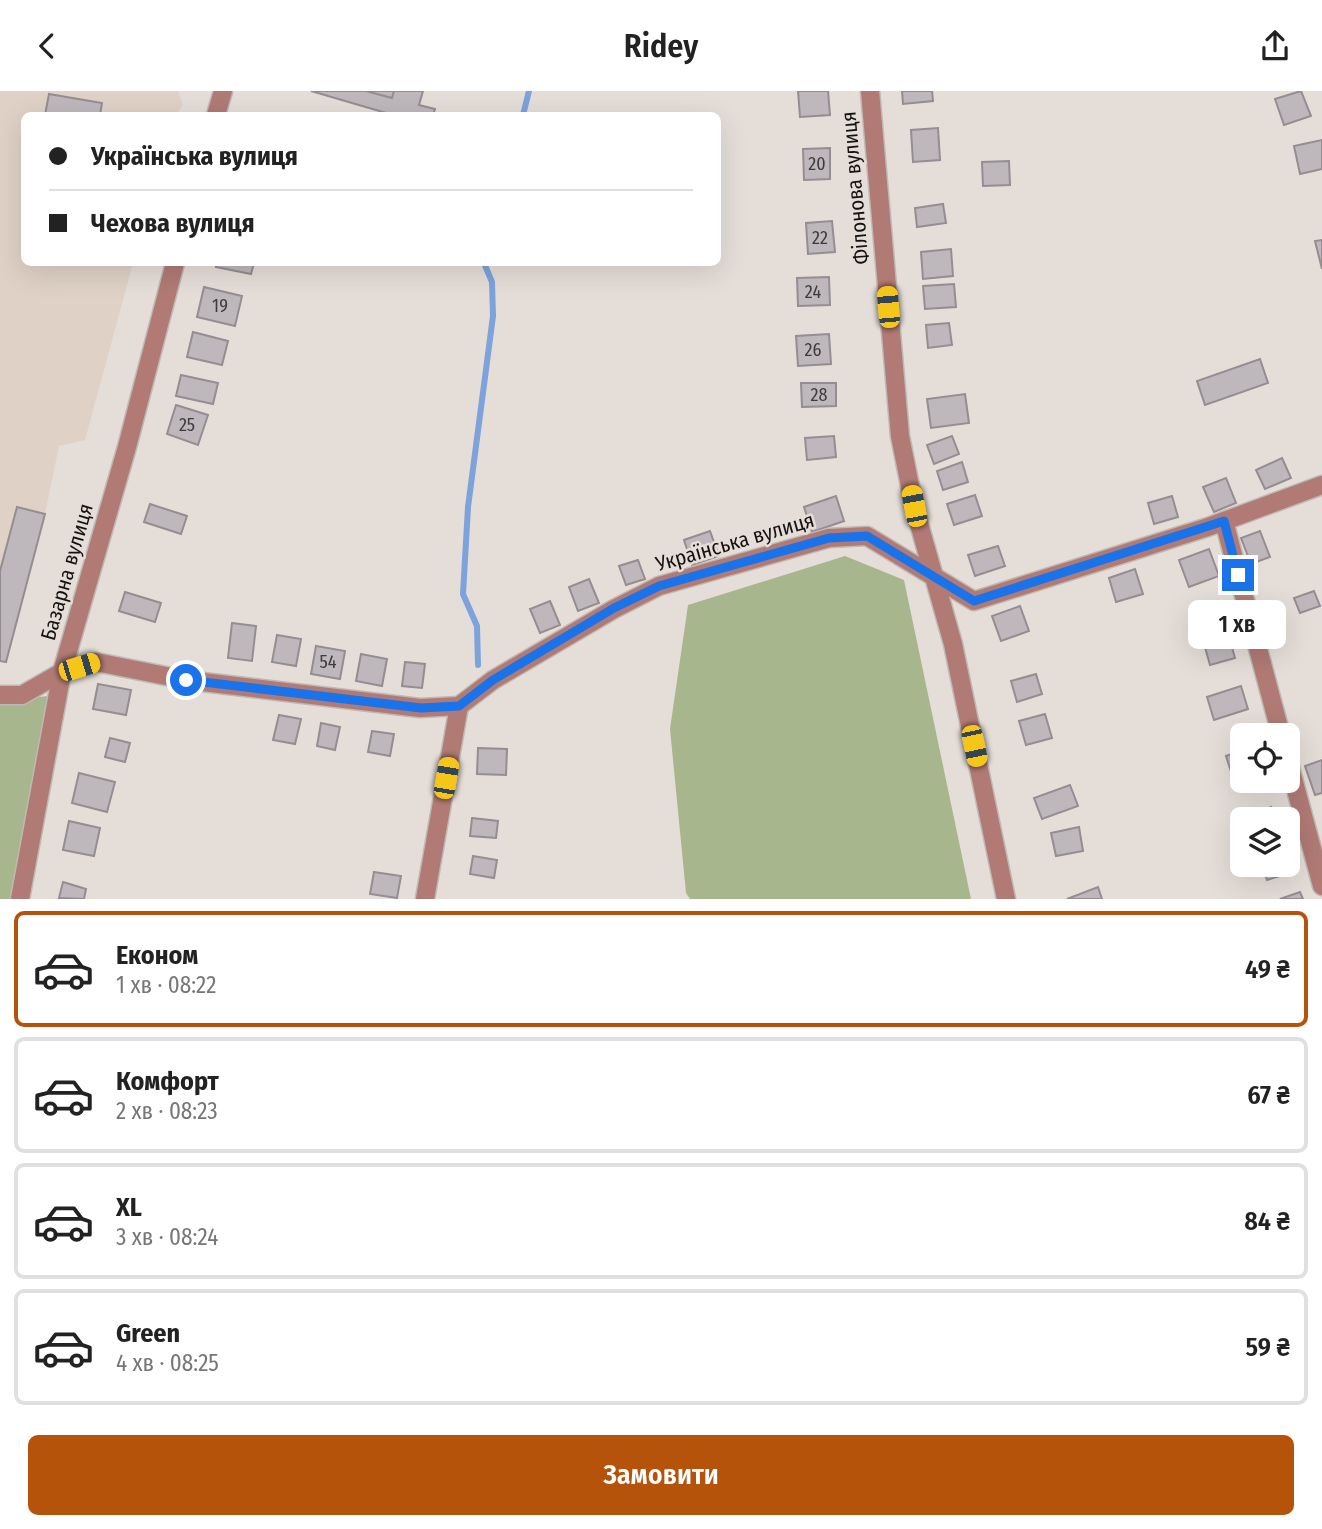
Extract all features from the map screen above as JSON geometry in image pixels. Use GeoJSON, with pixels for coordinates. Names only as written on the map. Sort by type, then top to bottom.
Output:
{"type":"FeatureCollection","features":[{"type":"Feature","properties":{"kind":"street"},"geometry":{"type":"LineString","coordinates":[[217,112],[223,91]]}},
{"type":"Feature","properties":{"kind":"street","name":"Філонова вулиця"},"geometry":{"type":"LineString","coordinates":[[870,91],[900,436],[914,506],[953,644],[1006,899]]}},
{"type":"Feature","properties":{"kind":"street","name":"Базарна вулиця"},"geometry":{"type":"LineString","coordinates":[[20,899],[62,672],[127,447],[173,266]]}},
{"type":"Feature","properties":{"kind":"street","name":"Українська вулиця"},"geometry":{"type":"LineString","coordinates":[[459,706],[493,680],[614,608],[659,586],[829,538],[867,536],[932,572],[974,601],[1224,521],[1322,485]]}},
{"type":"Feature","properties":{"kind":"street"},"geometry":{"type":"LineString","coordinates":[[1224,521],[1278,723]]}},
{"type":"Feature","properties":{"kind":"street"},"geometry":{"type":"LineString","coordinates":[[0,695],[22,695],[62,672],[96,662],[186,680],[421,708],[459,706],[425,899]]}},
{"type":"Feature","properties":{"kind":"street"},"geometry":{"type":"LineString","coordinates":[[1297,793],[1322,886]]}},
{"type":"Feature","properties":{"kind":"shaded area"},"geometry":{"type":"Polygon","coordinates":[[[0,91],[178,91],[183,105],[178,112],[21,112],[21,266],[132,266],[85,440],[59,446],[45,514],[6,662],[0,661],[0,91]]]}},
{"type":"Feature","properties":{"kind":"green space"},"geometry":{"type":"Polygon","coordinates":[[[845,556],[904,580],[971,899],[690,899],[686,893],[670,729],[688,605],[845,556]]]}},
{"type":"Feature","properties":{"kind":"green space"},"geometry":{"type":"Polygon","coordinates":[[[48,696],[13,899],[0,899],[0,701],[48,696]]]}},
{"type":"Feature","properties":{"kind":"building"},"geometry":{"type":"Polygon","coordinates":[[[311,91],[423,91],[419,105],[435,109],[434,112],[383,112],[311,91]]]}},
{"type":"Feature","properties":{"kind":"building"},"geometry":{"type":"Polygon","coordinates":[[[366,91],[394,91],[392,98],[366,91]]]}},
{"type":"Feature","properties":{"kind":"building"},"geometry":{"type":"Polygon","coordinates":[[[798,91],[828,91],[830,115],[800,117],[798,91]]]}},
{"type":"Feature","properties":{"kind":"building"},"geometry":{"type":"Polygon","coordinates":[[[902,91],[932,91],[933,101],[903,104],[902,91]]]}},
{"type":"Feature","properties":{"kind":"building"},"geometry":{"type":"Polygon","coordinates":[[[1301,91],[1311,116],[1284,125],[1275,99],[1301,91]]]}},
{"type":"Feature","properties":{"kind":"building"},"geometry":{"type":"Polygon","coordinates":[[[49,94],[102,103],[100,112],[46,112],[49,94]]]}},
{"type":"Feature","properties":{"kind":"building"},"geometry":{"type":"Polygon","coordinates":[[[938,128],[940,160],[913,162],[911,130],[938,128]]]}},
{"type":"Feature","properties":{"kind":"building"},"geometry":{"type":"Polygon","coordinates":[[[1322,140],[1322,169],[1300,174],[1294,146],[1322,140]]]}},
{"type":"Feature","properties":{"kind":"building"},"geometry":{"type":"Polygon","coordinates":[[[830,148],[830,179],[804,180],[803,149],[830,148]]]}},
{"type":"Feature","properties":{"kind":"building"},"geometry":{"type":"Polygon","coordinates":[[[1009,161],[1010,185],[983,186],[982,162],[1009,161]]]}},
{"type":"Feature","properties":{"kind":"building"},"geometry":{"type":"Polygon","coordinates":[[[943,204],[946,223],[917,227],[915,208],[943,204]]]}},
{"type":"Feature","properties":{"kind":"building"},"geometry":{"type":"Polygon","coordinates":[[[832,221],[835,252],[808,254],[806,223],[832,221]]]}},
{"type":"Feature","properties":{"kind":"building"},"geometry":{"type":"Polygon","coordinates":[[[1322,240],[1322,269],[1315,241],[1322,240]]]}},
{"type":"Feature","properties":{"kind":"building"},"geometry":{"type":"Polygon","coordinates":[[[951,249],[953,276],[923,279],[921,252],[951,249]]]}},
{"type":"Feature","properties":{"kind":"building"},"geometry":{"type":"Polygon","coordinates":[[[216,266],[253,266],[251,274],[216,266]]]}},
{"type":"Feature","properties":{"kind":"building"},"geometry":{"type":"Polygon","coordinates":[[[829,277],[830,305],[798,306],[797,278],[829,277]]]}},
{"type":"Feature","properties":{"kind":"building"},"geometry":{"type":"Polygon","coordinates":[[[954,284],[956,307],[925,309],[923,286],[954,284]]]}},
{"type":"Feature","properties":{"kind":"building"},"geometry":{"type":"Polygon","coordinates":[[[204,287],[242,296],[235,326],[197,317],[204,287]]]}},
{"type":"Feature","properties":{"kind":"building"},"geometry":{"type":"Polygon","coordinates":[[[949,323],[952,345],[928,348],[926,325],[949,323]]]}},
{"type":"Feature","properties":{"kind":"building"},"geometry":{"type":"Polygon","coordinates":[[[193,332],[228,341],[222,365],[187,357],[193,332]]]}},
{"type":"Feature","properties":{"kind":"building"},"geometry":{"type":"Polygon","coordinates":[[[829,334],[831,364],[798,366],[796,336],[829,334]]]}},
{"type":"Feature","properties":{"kind":"building"},"geometry":{"type":"Polygon","coordinates":[[[1260,359],[1268,383],[1205,405],[1197,381],[1260,359]]]}},
{"type":"Feature","properties":{"kind":"building"},"geometry":{"type":"Polygon","coordinates":[[[181,375],[218,383],[213,404],[176,396],[181,375]]]}},
{"type":"Feature","properties":{"kind":"building"},"geometry":{"type":"Polygon","coordinates":[[[801,383],[836,383],[836,406],[802,407],[801,383]]]}},
{"type":"Feature","properties":{"kind":"building"},"geometry":{"type":"Polygon","coordinates":[[[965,394],[969,423],[931,428],[927,399],[965,394]]]}},
{"type":"Feature","properties":{"kind":"building"},"geometry":{"type":"Polygon","coordinates":[[[176,405],[208,415],[198,445],[167,434],[176,405]]]}},
{"type":"Feature","properties":{"kind":"building"},"geometry":{"type":"Polygon","coordinates":[[[834,436],[836,457],[807,460],[805,438],[834,436]]]}},
{"type":"Feature","properties":{"kind":"building"},"geometry":{"type":"Polygon","coordinates":[[[952,436],[959,454],[934,464],[927,445],[952,436]]]}},
{"type":"Feature","properties":{"kind":"building"},"geometry":{"type":"Polygon","coordinates":[[[1282,458],[1291,478],[1265,489],[1256,470],[1282,458]]]}},
{"type":"Feature","properties":{"kind":"building"},"geometry":{"type":"Polygon","coordinates":[[[962,462],[968,482],[943,490],[937,471],[962,462]]]}},
{"type":"Feature","properties":{"kind":"building"},"geometry":{"type":"Polygon","coordinates":[[[1226,478],[1236,503],[1214,512],[1203,487],[1226,478]]]}},
{"type":"Feature","properties":{"kind":"building"},"geometry":{"type":"Polygon","coordinates":[[[975,495],[982,516],[954,525],[947,504],[975,495]]]}},
{"type":"Feature","properties":{"kind":"building"},"geometry":{"type":"Polygon","coordinates":[[[836,496],[844,521],[812,532],[804,507],[836,496]]]}},
{"type":"Feature","properties":{"kind":"building"},"geometry":{"type":"Polygon","coordinates":[[[1172,496],[1178,517],[1154,524],[1148,503],[1172,496]]]}},
{"type":"Feature","properties":{"kind":"building"},"geometry":{"type":"Polygon","coordinates":[[[150,504],[187,516],[181,534],[144,522],[150,504]]]}},
{"type":"Feature","properties":{"kind":"building"},"geometry":{"type":"Polygon","coordinates":[[[17,507],[45,514],[6,662],[0,661],[0,571],[17,507]]]}},
{"type":"Feature","properties":{"kind":"building"},"geometry":{"type":"Polygon","coordinates":[[[710,531],[719,556],[692,565],[684,540],[710,531]]]}},
{"type":"Feature","properties":{"kind":"building"},"geometry":{"type":"Polygon","coordinates":[[[1260,531],[1270,557],[1251,564],[1241,538],[1260,531]]]}},
{"type":"Feature","properties":{"kind":"building"},"geometry":{"type":"Polygon","coordinates":[[[998,546],[1005,566],[975,576],[968,555],[998,546]]]}},
{"type":"Feature","properties":{"kind":"building"},"geometry":{"type":"Polygon","coordinates":[[[1209,549],[1219,576],[1189,587],[1179,560],[1209,549]]]}},
{"type":"Feature","properties":{"kind":"building"},"geometry":{"type":"Polygon","coordinates":[[[638,560],[645,579],[626,585],[619,566],[638,560]]]}},
{"type":"Feature","properties":{"kind":"building"},"geometry":{"type":"Polygon","coordinates":[[[1135,569],[1143,594],[1116,602],[1109,578],[1135,569]]]}},
{"type":"Feature","properties":{"kind":"building"},"geometry":{"type":"Polygon","coordinates":[[[589,579],[599,603],[578,611],[569,587],[589,579]]]}},
{"type":"Feature","properties":{"kind":"building"},"geometry":{"type":"Polygon","coordinates":[[[1314,591],[1320,606],[1300,613],[1294,598],[1314,591]]]}},
{"type":"Feature","properties":{"kind":"building"},"geometry":{"type":"Polygon","coordinates":[[[125,592],[161,603],[155,622],[119,611],[125,592]]]}},
{"type":"Feature","properties":{"kind":"building"},"geometry":{"type":"Polygon","coordinates":[[[550,601],[560,625],[540,633],[530,609],[550,601]]]}},
{"type":"Feature","properties":{"kind":"building"},"geometry":{"type":"Polygon","coordinates":[[[1020,606],[1029,631],[1001,641],[992,616],[1020,606]]]}},
{"type":"Feature","properties":{"kind":"building"},"geometry":{"type":"Polygon","coordinates":[[[232,623],[256,626],[252,661],[228,658],[232,623]]]}},
{"type":"Feature","properties":{"kind":"building"},"geometry":{"type":"Polygon","coordinates":[[[277,635],[301,639],[296,666],[272,662],[277,635]]]}},
{"type":"Feature","properties":{"kind":"building"},"geometry":{"type":"Polygon","coordinates":[[[1229,637],[1235,658],[1210,665],[1204,644],[1229,637]]]}},
{"type":"Feature","properties":{"kind":"building"},"geometry":{"type":"Polygon","coordinates":[[[316,646],[345,651],[340,679],[311,674],[316,646]]]}},
{"type":"Feature","properties":{"kind":"building"},"geometry":{"type":"Polygon","coordinates":[[[361,654],[387,659],[382,686],[356,681],[361,654]]]}},
{"type":"Feature","properties":{"kind":"building"},"geometry":{"type":"Polygon","coordinates":[[[405,662],[425,664],[422,688],[402,686],[405,662]]]}},
{"type":"Feature","properties":{"kind":"building"},"geometry":{"type":"Polygon","coordinates":[[[1036,674],[1042,694],[1017,702],[1011,681],[1036,674]]]}},
{"type":"Feature","properties":{"kind":"building"},"geometry":{"type":"Polygon","coordinates":[[[98,684],[131,690],[126,715],[93,709],[98,684]]]}},
{"type":"Feature","properties":{"kind":"building"},"geometry":{"type":"Polygon","coordinates":[[[1241,686],[1248,709],[1214,720],[1207,697],[1241,686]]]}},
{"type":"Feature","properties":{"kind":"building"},"geometry":{"type":"Polygon","coordinates":[[[1045,714],[1052,738],[1026,745],[1019,721],[1045,714]]]}},
{"type":"Feature","properties":{"kind":"building"},"geometry":{"type":"Polygon","coordinates":[[[279,715],[301,719],[295,744],[273,740],[279,715]]]}},
{"type":"Feature","properties":{"kind":"building"},"geometry":{"type":"Polygon","coordinates":[[[321,723],[340,727],[335,750],[317,746],[321,723]]]}},
{"type":"Feature","properties":{"kind":"building"},"geometry":{"type":"Polygon","coordinates":[[[372,731],[394,734],[390,756],[368,752],[372,731]]]}},
{"type":"Feature","properties":{"kind":"building"},"geometry":{"type":"Polygon","coordinates":[[[110,738],[130,743],[125,762],[105,757],[110,738]]]}},
{"type":"Feature","properties":{"kind":"building"},"geometry":{"type":"Polygon","coordinates":[[[478,748],[507,749],[506,775],[477,774],[478,748]]]}},
{"type":"Feature","properties":{"kind":"building"},"geometry":{"type":"Polygon","coordinates":[[[1322,760],[1322,793],[1315,795],[1305,766],[1322,760]]]}},
{"type":"Feature","properties":{"kind":"building"},"geometry":{"type":"Polygon","coordinates":[[[79,773],[115,782],[107,812],[72,803],[79,773]]]}},
{"type":"Feature","properties":{"kind":"building"},"geometry":{"type":"Polygon","coordinates":[[[1070,785],[1078,806],[1042,819],[1034,798],[1070,785]]]}},
{"type":"Feature","properties":{"kind":"building"},"geometry":{"type":"Polygon","coordinates":[[[472,818],[498,821],[496,838],[470,836],[472,818]]]}},
{"type":"Feature","properties":{"kind":"building"},"geometry":{"type":"Polygon","coordinates":[[[69,821],[100,828],[94,856],[63,850],[69,821]]]}},
{"type":"Feature","properties":{"kind":"building"},"geometry":{"type":"Polygon","coordinates":[[[1079,827],[1083,851],[1056,856],[1051,833],[1079,827]]]}},
{"type":"Feature","properties":{"kind":"building"},"geometry":{"type":"Polygon","coordinates":[[[473,856],[497,860],[494,878],[470,874],[473,856]]]}},
{"type":"Feature","properties":{"kind":"building"},"geometry":{"type":"Polygon","coordinates":[[[374,872],[401,876],[397,898],[370,894],[374,872]]]}},
{"type":"Feature","properties":{"kind":"building"},"geometry":{"type":"Polygon","coordinates":[[[63,882],[86,889],[84,899],[59,898],[63,882]]]}},
{"type":"Feature","properties":{"kind":"building"},"geometry":{"type":"Polygon","coordinates":[[[1098,887],[1102,899],[1067,899],[1098,887]]]}},
{"type":"Feature","properties":{"kind":"building"},"geometry":{"type":"Polygon","coordinates":[[[1300,892],[1303,899],[1280,899],[1300,892]]]}},
{"type":"Feature","properties":{"kind":"waterway"},"geometry":{"type":"LineString","coordinates":[[524,112],[529,91]]}},
{"type":"Feature","properties":{"kind":"waterway"},"geometry":{"type":"LineString","coordinates":[[478,665],[477,626],[463,594],[468,507],[493,316],[492,282],[485,266]]}},
{"type":"Feature","properties":{"kind":"route"},"geometry":{"type":"LineString","coordinates":[[186,680],[421,708],[459,706],[493,680],[614,608],[659,586],[829,538],[867,536],[932,572],[974,601],[1224,521],[1238,575]]}}]}
